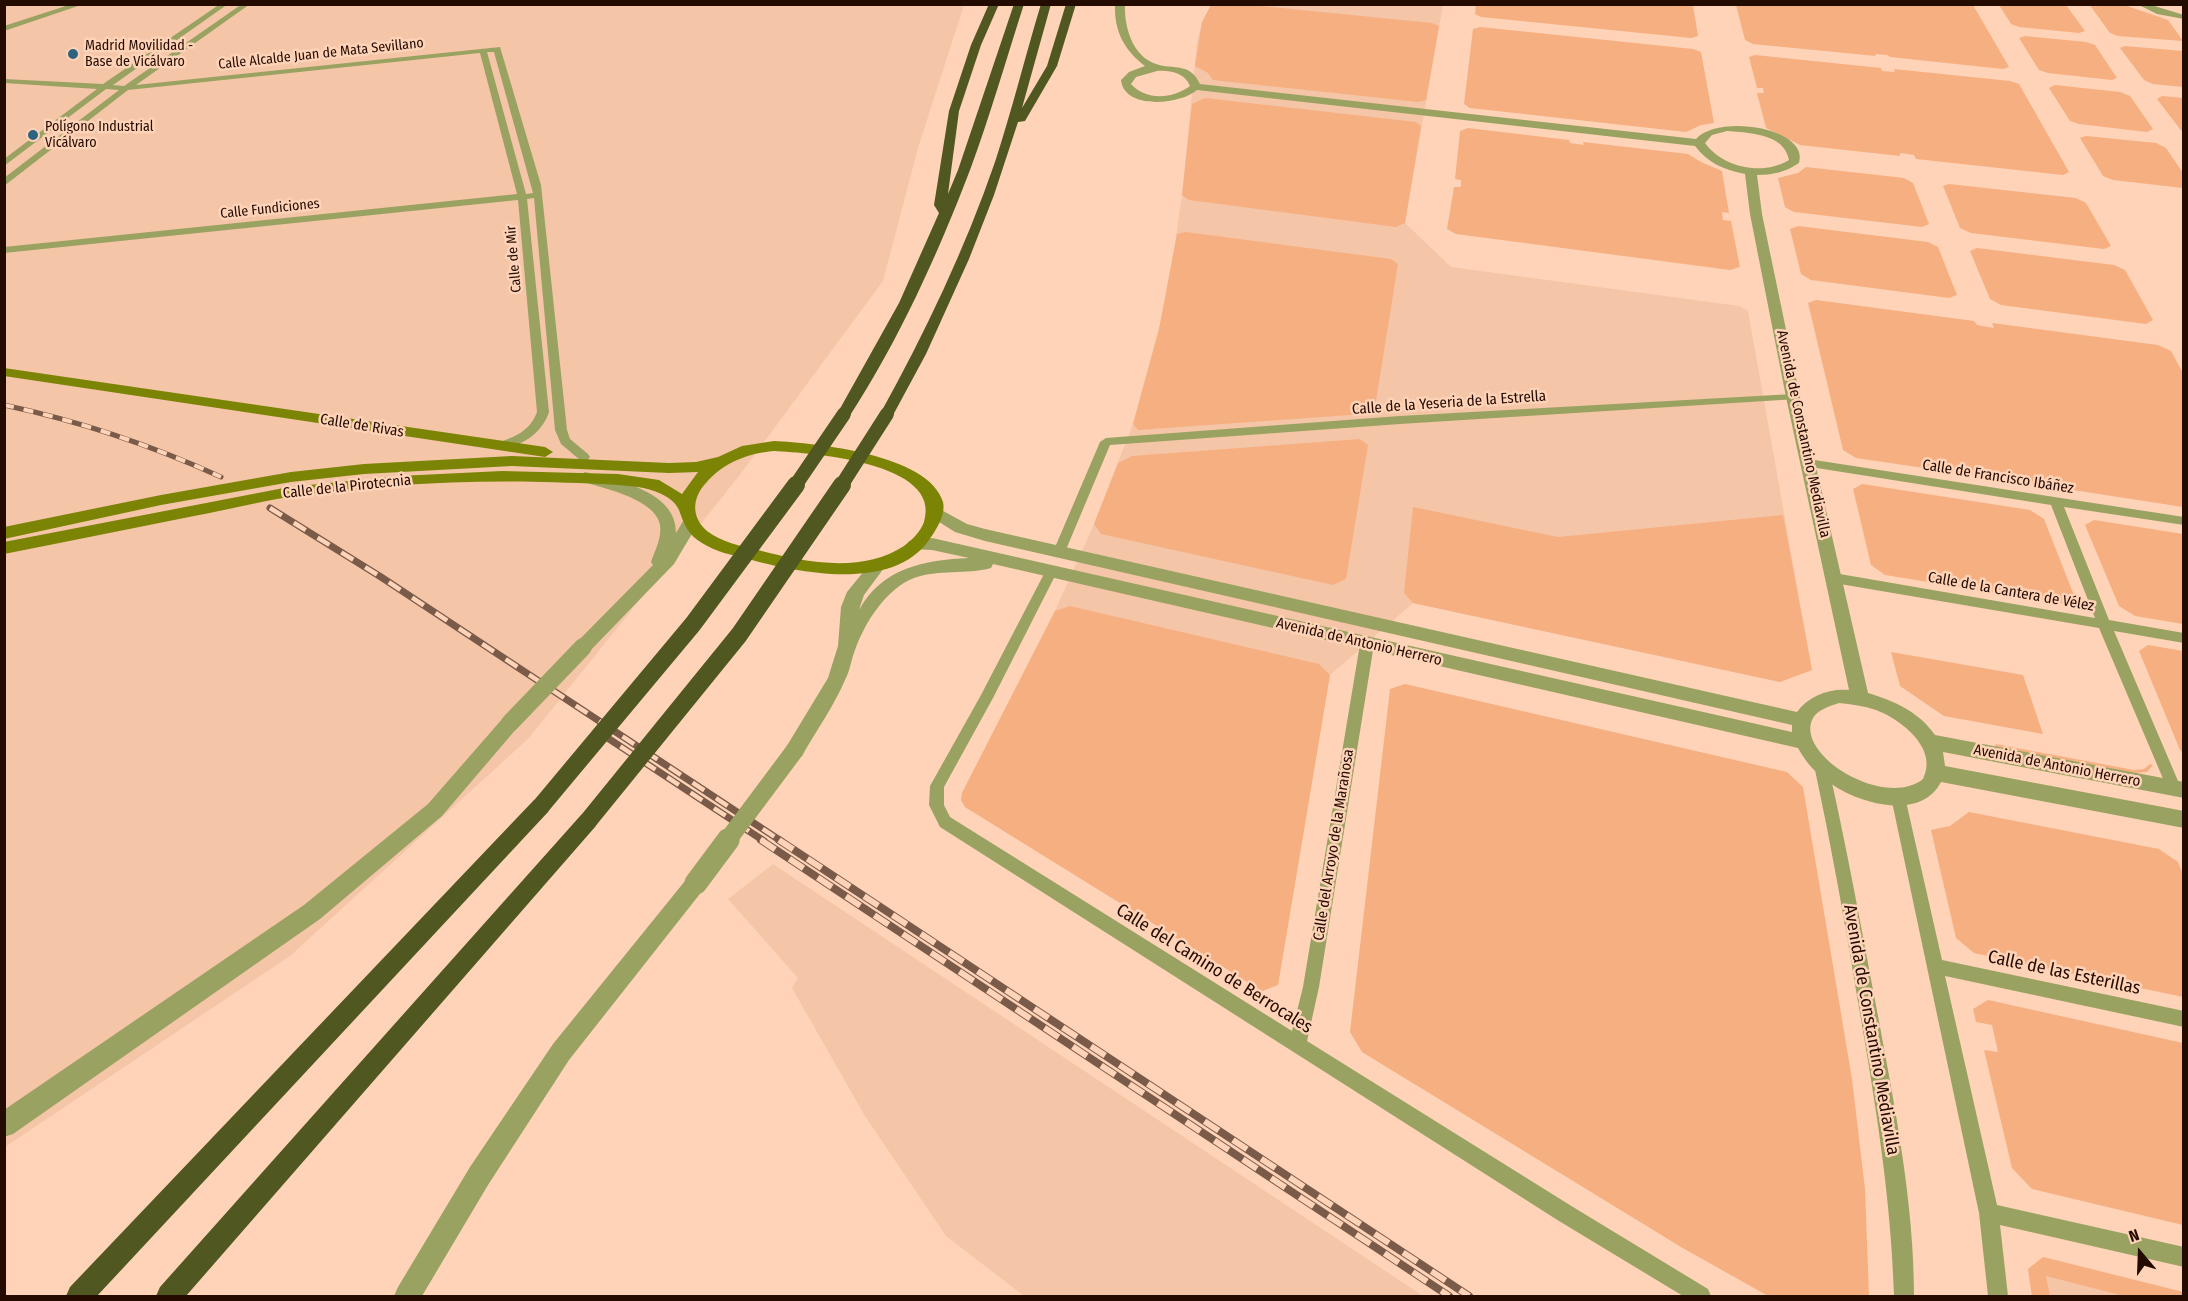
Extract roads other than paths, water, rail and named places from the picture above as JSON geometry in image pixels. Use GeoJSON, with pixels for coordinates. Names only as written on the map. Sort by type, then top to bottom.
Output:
{"type":"FeatureCollection","features":[{"type":"Feature","properties":{"kind":"highway"},"geometry":{"type":"LineString","coordinates":[[944,215],[940,205],[954,111],[987,4]]}},
{"type":"Feature","properties":{"kind":"highway"},"geometry":{"type":"LineString","coordinates":[[976,45],[994,4]]}},
{"type":"Feature","properties":{"kind":"highway"},"geometry":{"type":"LineString","coordinates":[[79,1296],[541,806],[693,624],[782,506],[844,414],[906,303],[964,170],[1019,4]]}},
{"type":"Feature","properties":{"kind":"highway"},"geometry":{"type":"LineString","coordinates":[[169,1296],[588,821],[739,636],[829,506],[919,358],[980,217],[1010,131],[1046,4]]}},
{"type":"Feature","properties":{"kind":"highway"},"geometry":{"type":"LineString","coordinates":[[1010,131],[1021,119],[1052,66],[1071,4]]}},
{"type":"Feature","properties":{"kind":"highway"},"geometry":{"type":"LineString","coordinates":[[1065,29],[1078,4]]}},
{"type":"Feature","properties":{"kind":"main road","name":"Calle de Rivas"},"geometry":{"type":"LineString","coordinates":[[4,372],[584,457],[599,465],[669,468],[696,467],[720,462]]}},
{"type":"Feature","properties":{"kind":"main road"},"geometry":{"type":"LineString","coordinates":[[689,514],[694,485],[720,462],[740,452],[774,446],[794,446],[877,460],[910,475],[923,484],[932,496],[933,523],[915,545]]}},
{"type":"Feature","properties":{"kind":"main road","name":"Calle de la Pirotecnia"},"geometry":{"type":"LineString","coordinates":[[4,532],[291,477],[353,470],[512,461],[599,465]]}},
{"type":"Feature","properties":{"kind":"main road","name":"Calle de la Pirotecnia"},"geometry":{"type":"LineString","coordinates":[[4,548],[289,492],[438,479],[502,476],[585,477],[652,484],[665,489],[689,514],[700,534],[720,545],[769,559],[814,568],[850,570],[879,564],[901,556],[915,545]]}},
{"type":"Feature","properties":{"kind":"street"},"geometry":{"type":"LineString","coordinates":[[4,29],[81,4]]}},
{"type":"Feature","properties":{"kind":"street"},"geometry":{"type":"LineString","coordinates":[[4,164],[103,88],[225,4]]}},
{"type":"Feature","properties":{"kind":"street"},"geometry":{"type":"LineString","coordinates":[[4,183],[126,88],[247,4]]}},
{"type":"Feature","properties":{"kind":"street"},"geometry":{"type":"LineString","coordinates":[[1120,4],[1122,30],[1137,57],[1139,71]]}},
{"type":"Feature","properties":{"kind":"street"},"geometry":{"type":"LineString","coordinates":[[2140,4],[2160,12],[2184,17]]}},
{"type":"Feature","properties":{"kind":"street","name":"Calle Alcalde Juan de Mata Sevillano"},"geometry":{"type":"LineString","coordinates":[[4,81],[126,88],[496,49]]}},
{"type":"Feature","properties":{"kind":"street","name":"Calle de Mir"},"geometry":{"type":"LineString","coordinates":[[496,49],[537,185],[561,430],[565,441],[584,457]]}},
{"type":"Feature","properties":{"kind":"street","name":"Calle de Mir"},"geometry":{"type":"LineString","coordinates":[[483,51],[522,196],[543,412],[540,423],[534,431],[501,446]]}},
{"type":"Feature","properties":{"kind":"street"},"geometry":{"type":"LineString","coordinates":[[1137,57],[1155,68]]}},
{"type":"Feature","properties":{"kind":"street"},"geometry":{"type":"LineString","coordinates":[[1155,68],[1174,69],[1189,75],[1195,87],[1190,92],[1174,98],[1145,97],[1132,92],[1126,84],[1128,77],[1139,71],[1155,68]]}},
{"type":"Feature","properties":{"kind":"street"},"geometry":{"type":"LineString","coordinates":[[1195,87],[1700,142]]}},
{"type":"Feature","properties":{"kind":"street"},"geometry":{"type":"LineString","coordinates":[[1716,130],[1755,131],[1782,141],[1791,147],[1795,154],[1795,161],[1780,170],[1750,170],[1735,167],[1709,156],[1700,142],[1702,137],[1716,130]]}},
{"type":"Feature","properties":{"kind":"street","name":"Avenida de Constantino Mediavilla"},"geometry":{"type":"LineString","coordinates":[[1750,170],[1756,214],[1794,397],[1860,697]]}},
{"type":"Feature","properties":{"kind":"street","name":"Calle Fundiciones"},"geometry":{"type":"LineString","coordinates":[[4,250],[538,195]]}},
{"type":"Feature","properties":{"kind":"street","name":"Calle de la Yeseria de la Estrella"},"geometry":{"type":"LineString","coordinates":[[1059,552],[1106,442],[1400,420],[1794,397]]}},
{"type":"Feature","properties":{"kind":"street","name":"Calle de Francisco Ibáñez"},"geometry":{"type":"LineString","coordinates":[[1808,463],[2184,521]]}},
{"type":"Feature","properties":{"kind":"street"},"geometry":{"type":"LineString","coordinates":[[585,477],[645,496],[656,504],[664,515],[668,526],[667,540],[662,557],[651,576]]}},
{"type":"Feature","properties":{"kind":"street"},"geometry":{"type":"LineString","coordinates":[[2056,501],[2104,624],[2179,789]]}},
{"type":"Feature","properties":{"kind":"street","name":"Avenida de Antonio Herrero"},"geometry":{"type":"LineString","coordinates":[[934,511],[961,528],[1059,552],[1801,720]]}},
{"type":"Feature","properties":{"kind":"street"},"geometry":{"type":"LineString","coordinates":[[4,1125],[312,912],[435,810],[510,723],[668,560],[689,514]]}},
{"type":"Feature","properties":{"kind":"street","name":"Avenida de Antonio Herrero"},"geometry":{"type":"LineString","coordinates":[[915,545],[932,544],[1804,742]]}},
{"type":"Feature","properties":{"kind":"street"},"geometry":{"type":"LineString","coordinates":[[407,1296],[479,1176],[561,1052],[696,883],[795,750],[837,679],[847,646],[850,607],[856,592],[879,564]]}},
{"type":"Feature","properties":{"kind":"street"},"geometry":{"type":"LineString","coordinates":[[847,646],[878,594],[898,579],[921,569],[957,564],[1019,565]]}},
{"type":"Feature","properties":{"kind":"street","name":"Calle del Camino de Berrocales"},"geometry":{"type":"LineString","coordinates":[[1051,572],[986,698],[937,786],[934,796],[939,814],[951,826],[1566,1214],[1701,1296]]}},
{"type":"Feature","properties":{"kind":"street","name":"Calle de la Cantera de Vélez"},"geometry":{"type":"LineString","coordinates":[[1834,578],[2184,638]]}},
{"type":"Feature","properties":{"kind":"street","name":"Calle del Arroyo de la Marañosa"},"geometry":{"type":"LineString","coordinates":[[1297,1044],[1311,987],[1367,644]]}},
{"type":"Feature","properties":{"kind":"street"},"geometry":{"type":"LineString","coordinates":[[1839,696],[1860,697],[1900,714],[1917,727],[1930,742],[1937,759],[1937,773],[1930,785],[1916,794],[1898,797],[1864,791],[1841,780],[1821,765],[1804,742],[1801,720],[1808,708],[1821,699],[1839,696]]}},
{"type":"Feature","properties":{"kind":"street","name":"Avenida de Antonio Herrero"},"geometry":{"type":"LineString","coordinates":[[1930,742],[2179,789]]}},
{"type":"Feature","properties":{"kind":"street","name":"Avenida de Constantino Mediavilla"},"geometry":{"type":"LineString","coordinates":[[1821,765],[1837,835],[1887,1114],[1899,1194],[1904,1296]]}},
{"type":"Feature","properties":{"kind":"street","name":"Avenida de Antonio Herrero"},"geometry":{"type":"LineString","coordinates":[[1937,773],[2184,820]]}},
{"type":"Feature","properties":{"kind":"street"},"geometry":{"type":"LineString","coordinates":[[1898,797],[1989,1213],[1998,1296]]}},
{"type":"Feature","properties":{"kind":"street","name":"Calle de las Esterillas"},"geometry":{"type":"LineString","coordinates":[[1936,966],[2184,1019]]}},
{"type":"Feature","properties":{"kind":"street"},"geometry":{"type":"LineString","coordinates":[[4,1111],[48,1096]]}},
{"type":"Feature","properties":{"kind":"street"},"geometry":{"type":"LineString","coordinates":[[1989,1213],[2184,1257]]}},
{"type":"Feature","properties":{"kind":"railway"},"geometry":{"type":"LineString","coordinates":[[4,405],[60,418],[114,435],[168,454],[221,477]]}},
{"type":"Feature","properties":{"kind":"railway"},"geometry":{"type":"LineString","coordinates":[[270,508],[381,577],[781,841]]}},
{"type":"Feature","properties":{"kind":"railway"},"geometry":{"type":"LineString","coordinates":[[597,731],[764,841]]}},
{"type":"Feature","properties":{"kind":"railway"},"geometry":{"type":"LineString","coordinates":[[761,840],[1449,1296]]}},
{"type":"Feature","properties":{"kind":"railway"},"geometry":{"type":"LineString","coordinates":[[779,840],[1469,1296]]}},
{"type":"Feature","properties":{"kind":"place","name":"Madrid Movilidad - Base de Vicálvaro"},"geometry":{"type":"Point","coordinates":[73,54]}},
{"type":"Feature","properties":{"kind":"place","name":"Polígono Industrial Vicálvaro"},"geometry":{"type":"Point","coordinates":[33,135]}}]}
